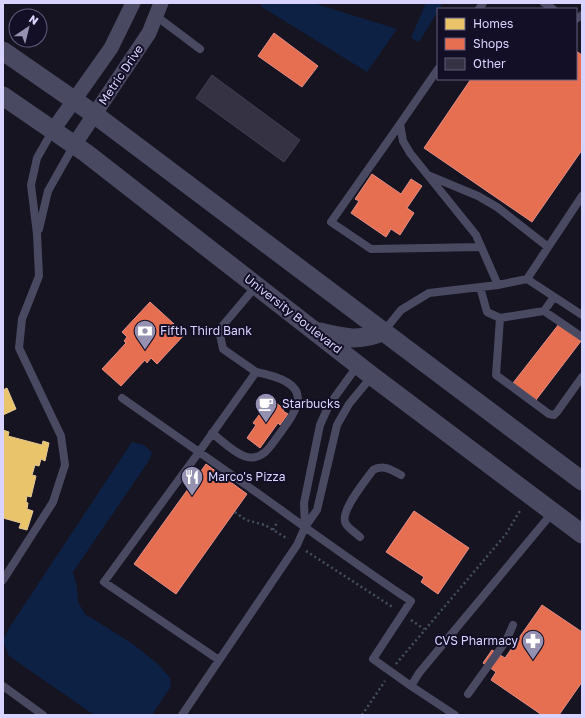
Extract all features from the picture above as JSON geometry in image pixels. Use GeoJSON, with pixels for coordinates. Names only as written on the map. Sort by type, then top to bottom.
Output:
{"type":"FeatureCollection","features":[{"type":"Feature","properties":{"kind":"street","name":"Metric Drive"},"geometry":{"type":"LineString","coordinates":[[53,130],[111,48],[133,3]]}},
{"type":"Feature","properties":{"kind":"street","name":"Metric Drive"},"geometry":{"type":"LineString","coordinates":[[74,145],[149,33],[159,10]]}},
{"type":"Feature","properties":{"kind":"street"},"geometry":{"type":"LineString","coordinates":[[3,51],[94,114],[582,481]]}},
{"type":"Feature","properties":{"kind":"street","name":"University Boulevard"},"geometry":{"type":"LineString","coordinates":[[3,96],[74,145],[365,371],[582,534]]}},
{"type":"Feature","properties":{"kind":"street"},"geometry":{"type":"LineString","coordinates":[[314,331],[347,338],[371,337],[384,331]]}},
{"type":"Feature","properties":{"kind":"lane"},"geometry":{"type":"LineString","coordinates":[[159,10],[200,49]]}},
{"type":"Feature","properties":{"kind":"lane"},"geometry":{"type":"LineString","coordinates":[[437,70],[331,222],[371,249],[481,247]]}},
{"type":"Feature","properties":{"kind":"lane"},"geometry":{"type":"LineString","coordinates":[[400,124],[403,141],[410,153],[476,235],[498,285]]}},
{"type":"Feature","properties":{"kind":"lane"},"geometry":{"type":"LineString","coordinates":[[3,580],[53,502],[65,466],[61,436],[19,348],[22,319],[39,276],[37,234],[31,185],[37,158],[53,130]]}},
{"type":"Feature","properties":{"kind":"lane"},"geometry":{"type":"LineString","coordinates":[[37,234],[48,191],[74,145]]}},
{"type":"Feature","properties":{"kind":"lane"},"geometry":{"type":"LineString","coordinates":[[427,174],[478,196],[497,207],[534,238],[548,247]]}},
{"type":"Feature","properties":{"kind":"lane"},"geometry":{"type":"LineString","coordinates":[[527,279],[582,196]]}},
{"type":"Feature","properties":{"kind":"lane"},"geometry":{"type":"LineString","coordinates":[[384,331],[400,310],[429,293],[498,285],[527,279],[582,315]]}},
{"type":"Feature","properties":{"kind":"lane"},"geometry":{"type":"LineString","coordinates":[[212,433],[246,458],[256,458],[270,448],[296,411],[298,398],[293,387],[286,380],[256,372],[223,349],[219,330],[256,286]]}},
{"type":"Feature","properties":{"kind":"lane"},"geometry":{"type":"LineString","coordinates":[[480,287],[487,312],[500,318],[544,311],[582,338]]}},
{"type":"Feature","properties":{"kind":"lane"},"geometry":{"type":"LineString","coordinates":[[544,311],[554,296]]}},
{"type":"Feature","properties":{"kind":"lane"},"geometry":{"type":"LineString","coordinates":[[500,318],[496,375],[543,410],[549,414],[554,414],[557,412],[582,377]]}},
{"type":"Feature","properties":{"kind":"lane"},"geometry":{"type":"LineString","coordinates":[[305,527],[304,503],[320,424],[329,405],[365,371]]}},
{"type":"Feature","properties":{"kind":"lane"},"geometry":{"type":"LineString","coordinates":[[182,715],[297,545],[305,527],[317,510],[337,425],[350,404],[365,371]]}},
{"type":"Feature","properties":{"kind":"lane"},"geometry":{"type":"LineString","coordinates":[[219,660],[104,582],[256,372]]}},
{"type":"Feature","properties":{"kind":"lane"},"geometry":{"type":"LineString","coordinates":[[122,398],[338,552],[411,601],[373,659],[455,715]]}},
{"type":"Feature","properties":{"kind":"lane"},"geometry":{"type":"LineString","coordinates":[[360,536],[346,524],[344,520],[347,509],[373,470],[377,468],[387,468],[401,475]]}},
{"type":"Feature","properties":{"kind":"lane"},"geometry":{"type":"LineString","coordinates":[[411,686],[419,673],[553,512]]}},
{"type":"Feature","properties":{"kind":"lane"},"geometry":{"type":"LineString","coordinates":[[468,694],[506,641],[513,625]]}},
{"type":"Feature","properties":{"kind":"lane"},"geometry":{"type":"LineString","coordinates":[[3,686],[43,715]]}},
{"type":"Feature","properties":{"kind":"path"},"geometry":{"type":"LineString","coordinates":[[362,715],[391,672],[424,629],[506,534],[523,507]]}},
{"type":"Feature","properties":{"kind":"path"},"geometry":{"type":"LineString","coordinates":[[235,512],[246,520],[265,524],[424,629]]}},
{"type":"Feature","properties":{"kind":"water"},"geometry":{"type":"Polygon","coordinates":[[[260,3],[313,3],[397,29],[367,72],[262,7],[260,3]]]}},
{"type":"Feature","properties":{"kind":"water"},"geometry":{"type":"Polygon","coordinates":[[[426,3],[443,3],[440,8],[437,8],[437,13],[419,42],[411,38],[426,3]]]}},
{"type":"Feature","properties":{"kind":"water"},"geometry":{"type":"Polygon","coordinates":[[[132,442],[144,445],[152,453],[148,462],[73,572],[77,587],[78,602],[85,614],[133,644],[159,665],[170,678],[171,686],[152,715],[94,715],[9,656],[3,641],[9,628],[132,442]]]}},
{"type":"Feature","properties":{"kind":"building: Homes"},"geometry":{"type":"Polygon","coordinates":[[[7,388],[16,409],[3,415],[3,390],[7,388]]]}},
{"type":"Feature","properties":{"kind":"building: Homes"},"geometry":{"type":"Polygon","coordinates":[[[3,430],[9,432],[8,436],[42,445],[43,441],[49,443],[45,461],[41,459],[39,466],[35,465],[32,475],[36,476],[31,497],[27,496],[26,502],[28,503],[27,509],[33,511],[27,530],[19,528],[21,523],[3,518],[3,430]]]}},
{"type":"Feature","properties":{"kind":"building: Shops"},"geometry":{"type":"Polygon","coordinates":[[[274,33],[318,66],[302,87],[258,56],[274,33]]]}},
{"type":"Feature","properties":{"kind":"building: Shops"},"geometry":{"type":"Polygon","coordinates":[[[577,52],[582,55],[582,150],[532,222],[424,148],[470,80],[577,80],[577,52]]]}},
{"type":"Feature","properties":{"kind":"building: Shops"},"geometry":{"type":"Polygon","coordinates":[[[372,174],[401,194],[411,179],[422,186],[407,208],[414,213],[400,235],[391,229],[386,237],[351,213],[359,201],[355,199],[372,174]]]}},
{"type":"Feature","properties":{"kind":"building: Shops","name":"Fifth Third Bank"},"geometry":{"type":"Polygon","coordinates":[[[150,302],[185,334],[157,364],[151,358],[147,363],[145,360],[121,386],[102,369],[126,343],[124,341],[127,337],[122,332],[150,302]]]}},
{"type":"Feature","properties":{"kind":"building: Shops"},"geometry":{"type":"Polygon","coordinates":[[[559,324],[581,341],[536,400],[513,383],[559,324]]]}},
{"type":"Feature","properties":{"kind":"building: Shops","name":"Starbucks"},"geometry":{"type":"Polygon","coordinates":[[[271,399],[288,414],[280,425],[278,423],[260,448],[247,438],[256,425],[253,423],[271,399]]]}},
{"type":"Feature","properties":{"kind":"building: Shops"},"geometry":{"type":"Polygon","coordinates":[[[206,464],[247,494],[176,594],[134,564],[206,464]]]}},
{"type":"Feature","properties":{"kind":"building: Shops"},"geometry":{"type":"Polygon","coordinates":[[[414,511],[469,548],[438,594],[421,582],[424,577],[386,552],[414,511]]]}},
{"type":"Feature","properties":{"kind":"building: Shops","name":"CVS Pharmacy"},"geometry":{"type":"Polygon","coordinates":[[[542,605],[582,632],[582,682],[559,715],[542,715],[491,680],[496,672],[483,663],[492,650],[505,658],[542,605]]]}},
{"type":"Feature","properties":{"kind":"building: Other"},"geometry":{"type":"Polygon","coordinates":[[[212,75],[300,140],[284,162],[196,98],[212,75]]]}},
{"type":"Feature","properties":{"kind":"place","name":"Fifth Third Bank"},"geometry":{"type":"Point","coordinates":[145,350]}},
{"type":"Feature","properties":{"kind":"place","name":"Starbucks"},"geometry":{"type":"Point","coordinates":[266,424]}},
{"type":"Feature","properties":{"kind":"place","name":"Marco's Pizza"},"geometry":{"type":"Point","coordinates":[192,496]}},
{"type":"Feature","properties":{"kind":"place","name":"CVS Pharmacy"},"geometry":{"type":"Point","coordinates":[533,660]}}]}
